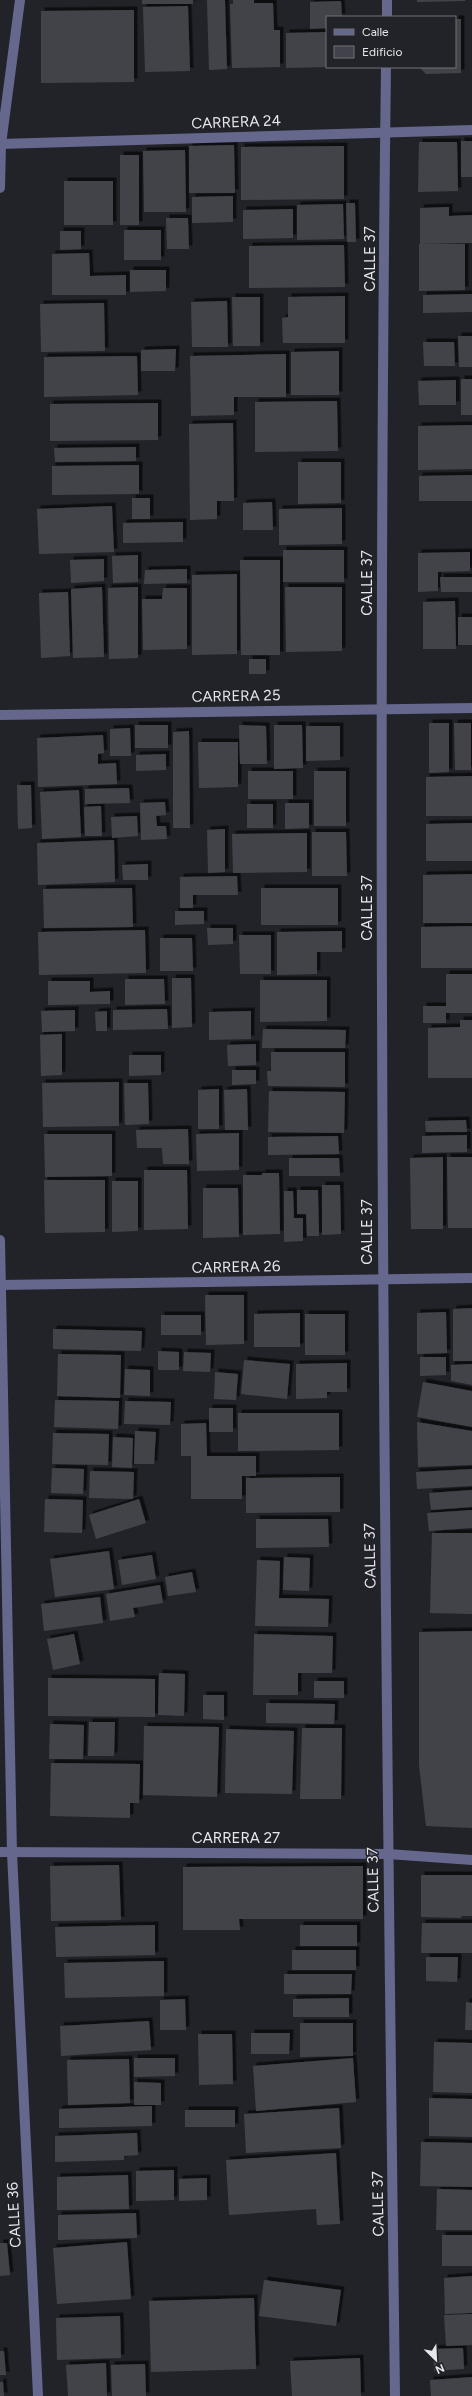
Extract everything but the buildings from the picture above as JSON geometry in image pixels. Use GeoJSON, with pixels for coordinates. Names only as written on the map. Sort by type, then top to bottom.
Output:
{"type":"FeatureCollection","features":[{"type":"Feature","properties":{"kind":"street"},"geometry":{"type":"LineString","coordinates":[[0,188],[0,144],[20,0]]}},
{"type":"Feature","properties":{"kind":"street"},"geometry":{"type":"LineString","coordinates":[[387,0],[387,16]]}},
{"type":"Feature","properties":{"kind":"street","name":"CALLE 37"},"geometry":{"type":"LineString","coordinates":[[386,68],[382,709],[382,1279],[395,2396]]}},
{"type":"Feature","properties":{"kind":"street","name":"CARRERA 24"},"geometry":{"type":"LineString","coordinates":[[0,144],[472,130]]}},
{"type":"Feature","properties":{"kind":"street","name":"CARRERA 25"},"geometry":{"type":"LineString","coordinates":[[0,715],[472,708]]}},
{"type":"Feature","properties":{"kind":"street","name":"CALLE 36"},"geometry":{"type":"LineString","coordinates":[[0,1240],[12,1853],[38,2396]]}},
{"type":"Feature","properties":{"kind":"street","name":"CARRERA 26"},"geometry":{"type":"LineString","coordinates":[[0,1285],[472,1278]]}},
{"type":"Feature","properties":{"kind":"street","name":"CARRERA 27"},"geometry":{"type":"LineString","coordinates":[[0,1852],[388,1854],[472,1860]]}}]}
